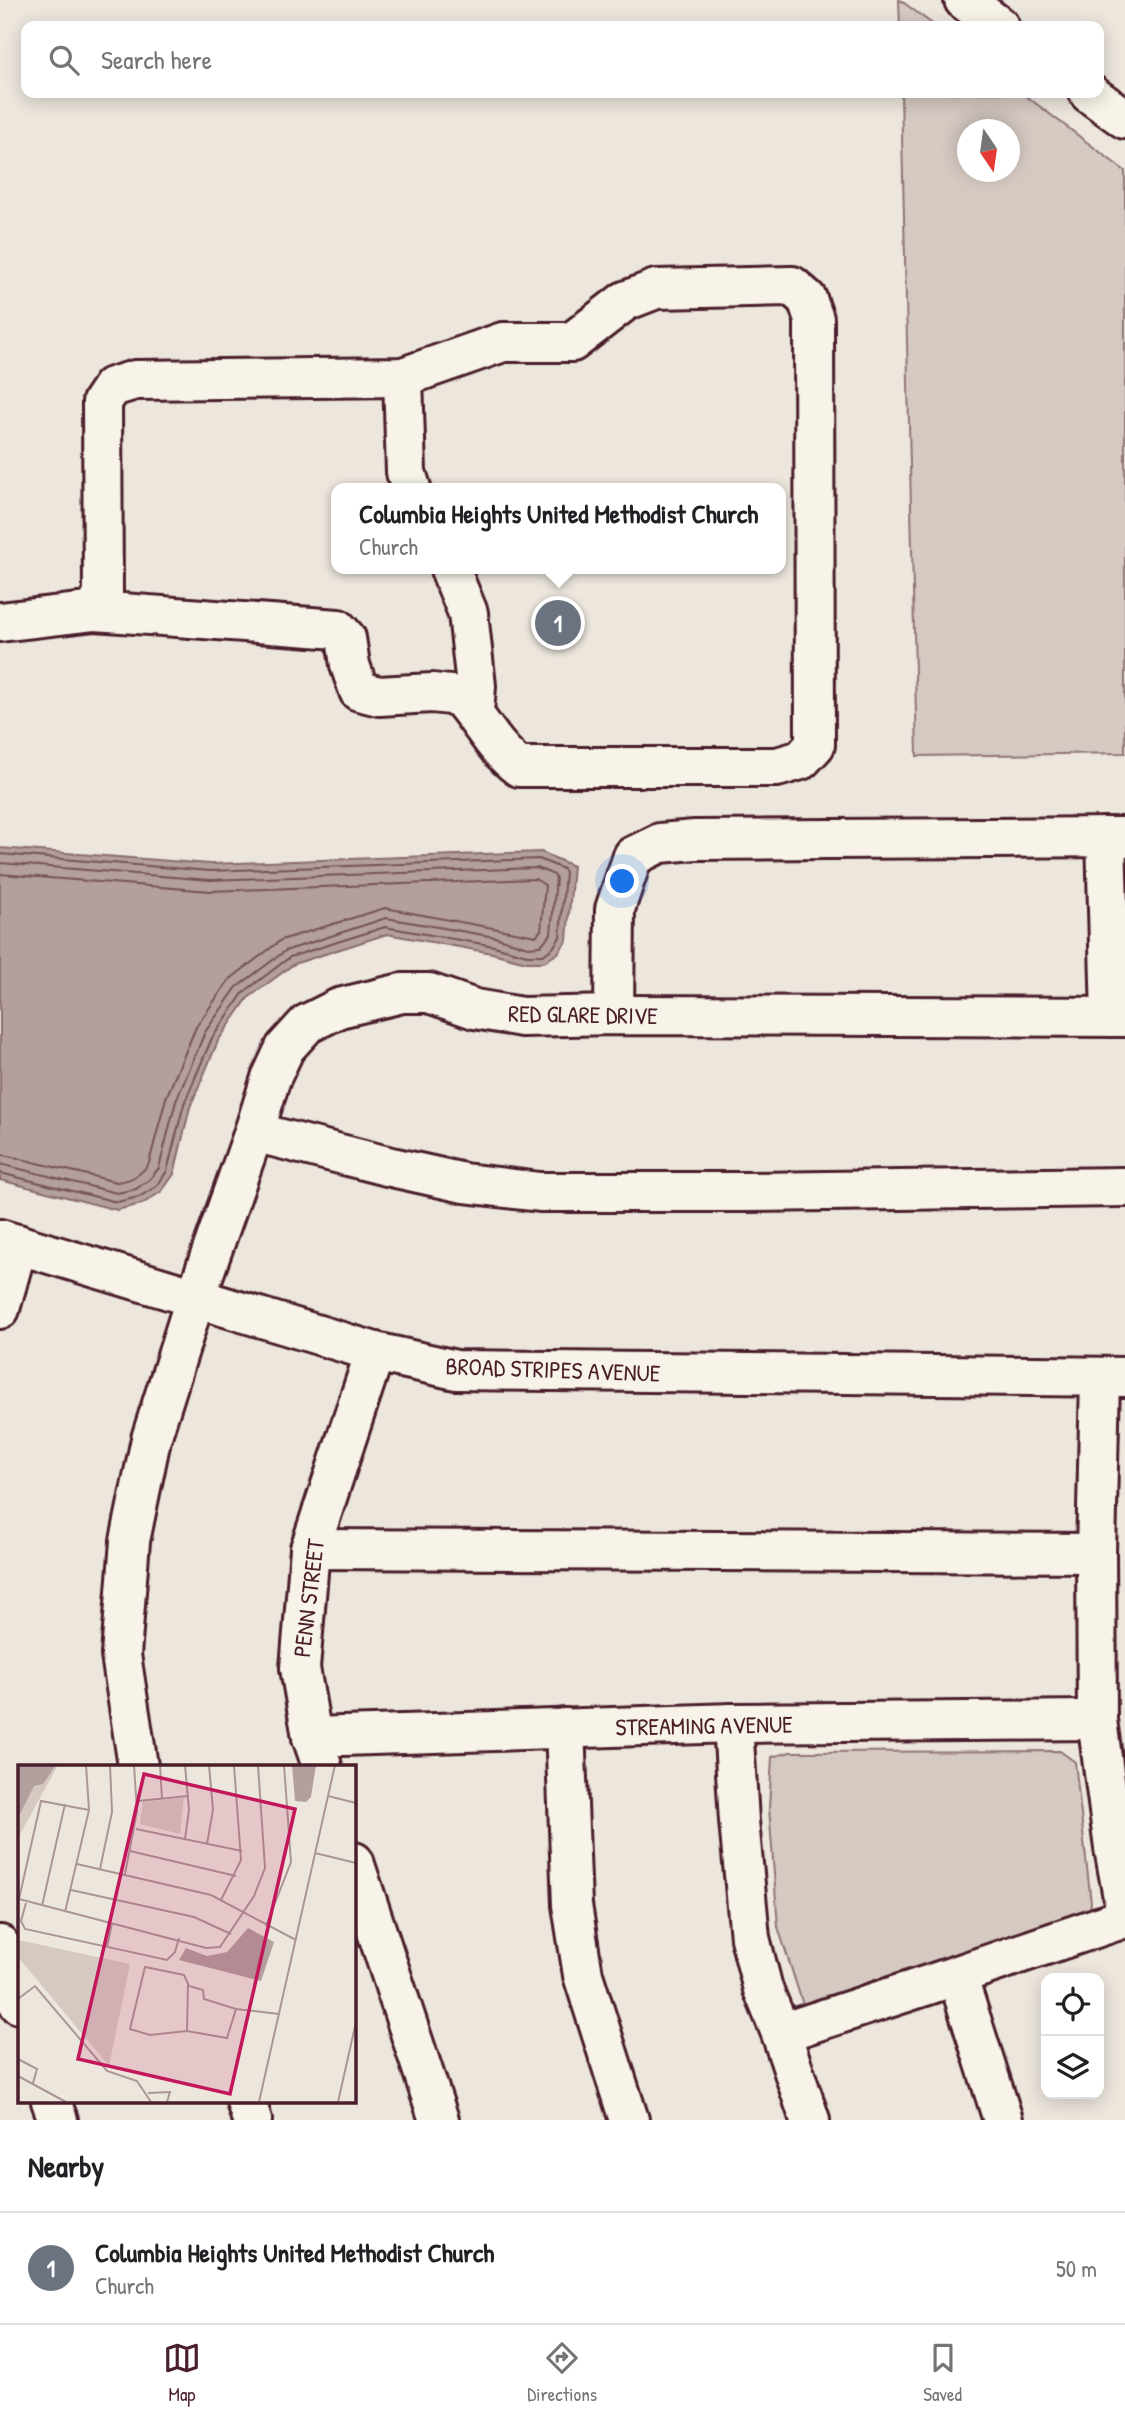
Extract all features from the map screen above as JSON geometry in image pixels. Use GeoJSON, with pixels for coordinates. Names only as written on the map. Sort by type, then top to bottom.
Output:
{"type":"FeatureCollection","features":[{"type":"Feature","properties":{"kind":"street"},"geometry":{"type":"LineString","coordinates":[[965,0],[992,21]]}},
{"type":"Feature","properties":{"kind":"street"},"geometry":{"type":"LineString","coordinates":[[1096,98],[1125,119]]}},
{"type":"Feature","properties":{"kind":"street"},"geometry":{"type":"LineString","coordinates":[[0,622],[95,611],[338,628],[346,638],[350,665],[359,691],[379,696],[432,693],[459,696],[511,761],[519,767],[777,766],[801,760],[816,745],[814,319],[807,299],[792,286],[656,289],[625,302],[572,342],[503,342],[403,377],[135,380],[112,387],[102,402],[103,594],[95,611]]}},
{"type":"Feature","properties":{"kind":"street"},"geometry":{"type":"LineString","coordinates":[[403,377],[406,472],[409,483]]}},
{"type":"Feature","properties":{"kind":"street"},"geometry":{"type":"LineString","coordinates":[[452,574],[468,613],[476,686],[474,712]]}},
{"type":"Feature","properties":{"kind":"street"},"geometry":{"type":"LineString","coordinates":[[614,1014],[615,909],[633,856],[660,843],[695,840],[1115,837],[1118,1017]]}},
{"type":"Feature","properties":{"kind":"street","name":"RED GLARE DRIVE"},"geometry":{"type":"LineString","coordinates":[[138,1765],[121,1655],[131,1541],[151,1439],[195,1299],[271,1078],[285,1048],[307,1024],[340,1008],[402,993],[429,993],[475,1009],[522,1017],[614,1014],[1118,1017]]}},
{"type":"Feature","properties":{"kind":"street"},"geometry":{"type":"LineString","coordinates":[[254,1132],[464,1183],[540,1192],[746,1192],[1125,1186]]}},
{"type":"Feature","properties":{"kind":"street"},"geometry":{"type":"LineString","coordinates":[[0,1309],[9,1241]]}},
{"type":"Feature","properties":{"kind":"street","name":"BROAD STRIPES AVENUE"},"geometry":{"type":"LineString","coordinates":[[9,1241],[375,1352],[456,1370],[1112,1378]]}},
{"type":"Feature","properties":{"kind":"street","name":"PENN STREET"},"geometry":{"type":"LineString","coordinates":[[317,1752],[300,1668],[310,1549],[375,1352]]}},
{"type":"Feature","properties":{"kind":"street"},"geometry":{"type":"LineString","coordinates":[[1112,1378],[1096,1553],[1097,1720],[1125,1908]]}},
{"type":"Feature","properties":{"kind":"street"},"geometry":{"type":"LineString","coordinates":[[310,1549],[1096,1553]]}},
{"type":"Feature","properties":{"kind":"street","name":"STREAMING AVENUE"},"geometry":{"type":"LineString","coordinates":[[317,1752],[565,1728],[733,1723],[1097,1720]]}},
{"type":"Feature","properties":{"kind":"street"},"geometry":{"type":"LineString","coordinates":[[733,1723],[750,1938],[764,1989],[810,2120]]}},
{"type":"Feature","properties":{"kind":"street"},"geometry":{"type":"LineString","coordinates":[[565,1728],[572,1905],[583,1975],[629,2120]]}},
{"type":"Feature","properties":{"kind":"street"},"geometry":{"type":"LineString","coordinates":[[355,1865],[439,2120]]}},
{"type":"Feature","properties":{"kind":"street"},"geometry":{"type":"LineString","coordinates":[[781,2033],[1125,1918]]}},
{"type":"Feature","properties":{"kind":"street"},"geometry":{"type":"LineString","coordinates":[[0,1945],[18,2001]]}},
{"type":"Feature","properties":{"kind":"street"},"geometry":{"type":"LineString","coordinates":[[957,1975],[1003,2120]]}},
{"type":"Feature","properties":{"kind":"street"},"geometry":{"type":"LineString","coordinates":[[51,2102],[58,2120]]}},
{"type":"Feature","properties":{"kind":"street"},"geometry":{"type":"LineString","coordinates":[[246,2102],[252,2120]]}},
{"type":"Feature","properties":{"kind":"shaded area"},"geometry":{"type":"Polygon","coordinates":[[[899,0],[928,21],[900,21],[899,0]]]}},
{"type":"Feature","properties":{"kind":"shaded area"},"geometry":{"type":"Polygon","coordinates":[[[901,98],[1029,98],[1125,171],[1125,753],[917,756],[901,98]]]}},
{"type":"Feature","properties":{"kind":"shaded area"},"geometry":{"type":"Polygon","coordinates":[[[1060,1751],[1075,1762],[1091,1903],[1088,1922],[805,2011],[778,1927],[769,1808],[772,1757],[790,1752],[1060,1751]]]}},
{"type":"Feature","properties":{"kind":"water"},"geometry":{"type":"Polygon","coordinates":[[[0,848],[210,864],[541,852],[573,866],[567,940],[558,953],[544,962],[526,962],[492,953],[387,934],[294,964],[248,998],[218,1041],[190,1107],[174,1174],[162,1191],[142,1204],[117,1210],[0,1180],[0,848]]]}},
{"type":"Feature","properties":{"kind":"place","name":"Columbia Heights United Methodist Church"},"geometry":{"type":"Point","coordinates":[558,623]}}]}
